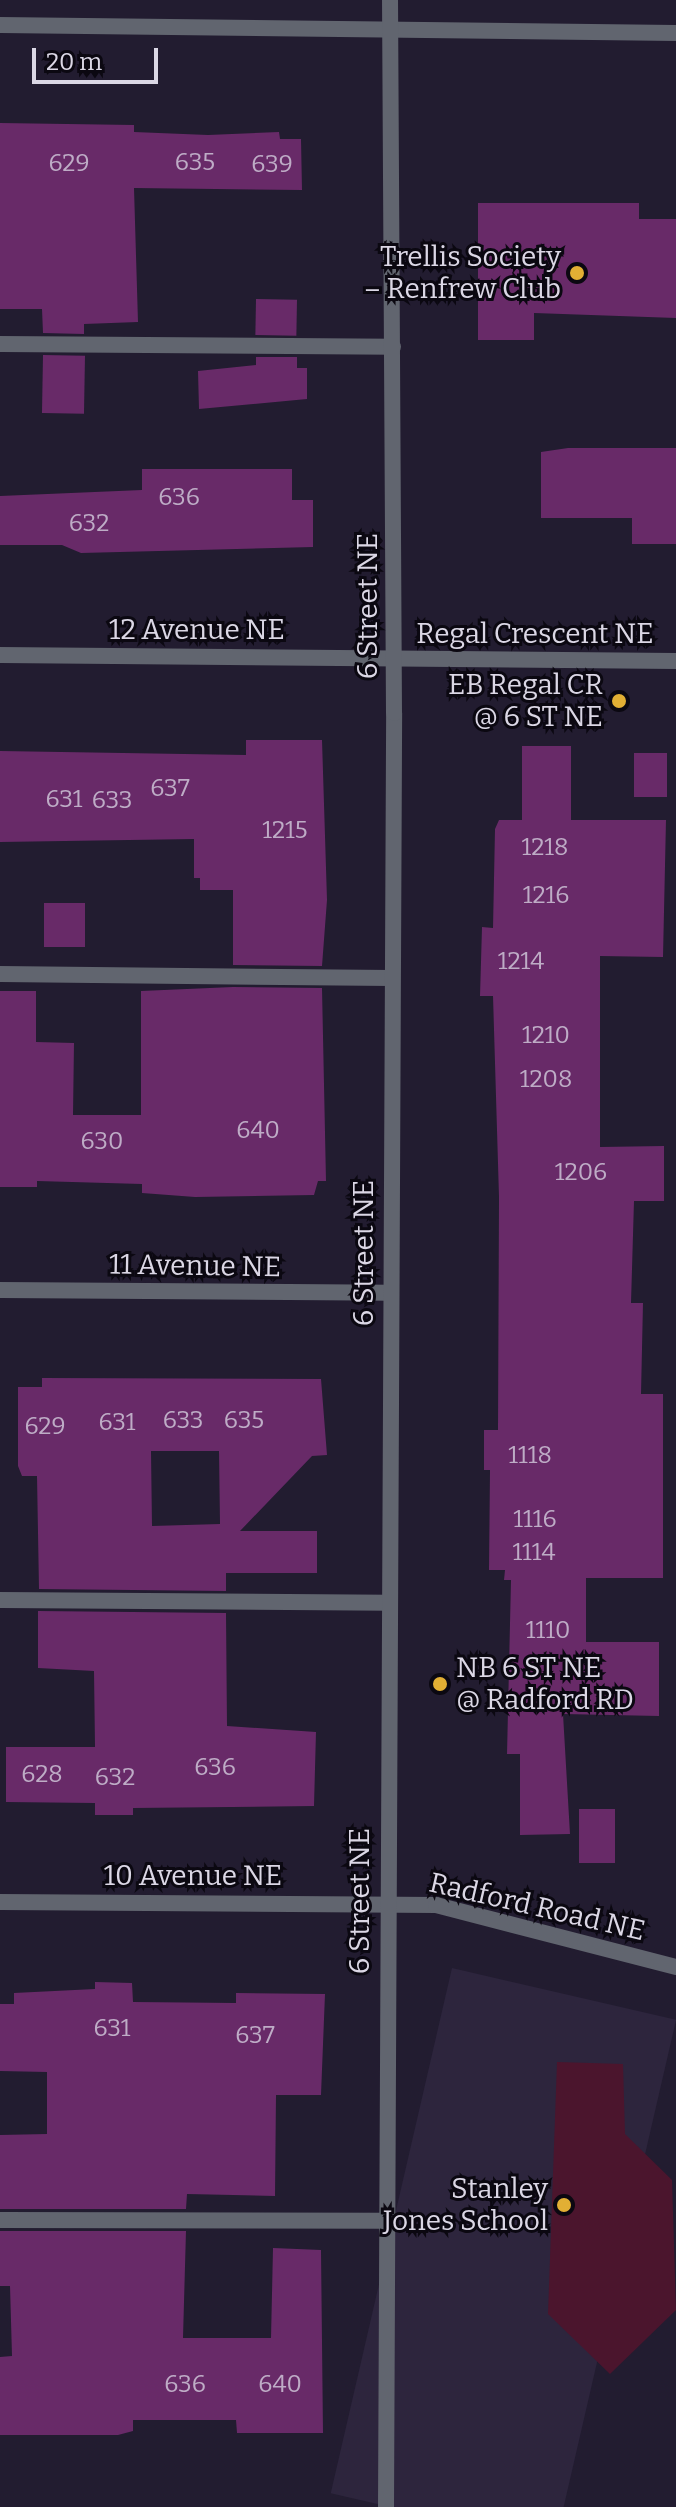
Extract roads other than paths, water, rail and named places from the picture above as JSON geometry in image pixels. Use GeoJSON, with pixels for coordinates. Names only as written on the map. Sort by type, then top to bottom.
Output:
{"type":"FeatureCollection","features":[{"type":"Feature","properties":{"kind":"street","name":"6 Street NE"},"geometry":{"type":"LineString","coordinates":[[386,2507],[386,1903],[394,659],[390,0]]}},
{"type":"Feature","properties":{"kind":"street"},"geometry":{"type":"LineString","coordinates":[[0,25],[676,33]]}},
{"type":"Feature","properties":{"kind":"street"},"geometry":{"type":"LineString","coordinates":[[0,344],[393,347]]}},
{"type":"Feature","properties":{"kind":"street","name":"12 Avenue NE"},"geometry":{"type":"LineString","coordinates":[[0,655],[394,659]]}},
{"type":"Feature","properties":{"kind":"street","name":"Regal Crescent NE"},"geometry":{"type":"LineString","coordinates":[[394,659],[676,661]]}},
{"type":"Feature","properties":{"kind":"street"},"geometry":{"type":"LineString","coordinates":[[0,974],[392,978]]}},
{"type":"Feature","properties":{"kind":"street","name":"11 Avenue NE"},"geometry":{"type":"LineString","coordinates":[[0,1290],[390,1293]]}},
{"type":"Feature","properties":{"kind":"street"},"geometry":{"type":"LineString","coordinates":[[0,1600],[388,1603]]}},
{"type":"Feature","properties":{"kind":"street","name":"10 Avenue NE"},"geometry":{"type":"LineString","coordinates":[[0,1902],[386,1903]]}},
{"type":"Feature","properties":{"kind":"street","name":"Radford Road NE"},"geometry":{"type":"LineString","coordinates":[[386,1903],[436,1905],[676,1967]]}},
{"type":"Feature","properties":{"kind":"street"},"geometry":{"type":"LineString","coordinates":[[0,2220],[386,2221]]}},
{"type":"Feature","properties":{"kind":"place","name":"Trellis Society – Renfrew Club"},"geometry":{"type":"Point","coordinates":[577,273]}},
{"type":"Feature","properties":{"kind":"place","name":"EB Regal CR @ 6 ST NE"},"geometry":{"type":"Point","coordinates":[619,701]}},
{"type":"Feature","properties":{"kind":"place","name":"NB 6 ST NE @ Radford RD"},"geometry":{"type":"Point","coordinates":[440,1684]}},
{"type":"Feature","properties":{"kind":"place","name":"Stanley Jones School"},"geometry":{"type":"Point","coordinates":[564,2205]}}]}
